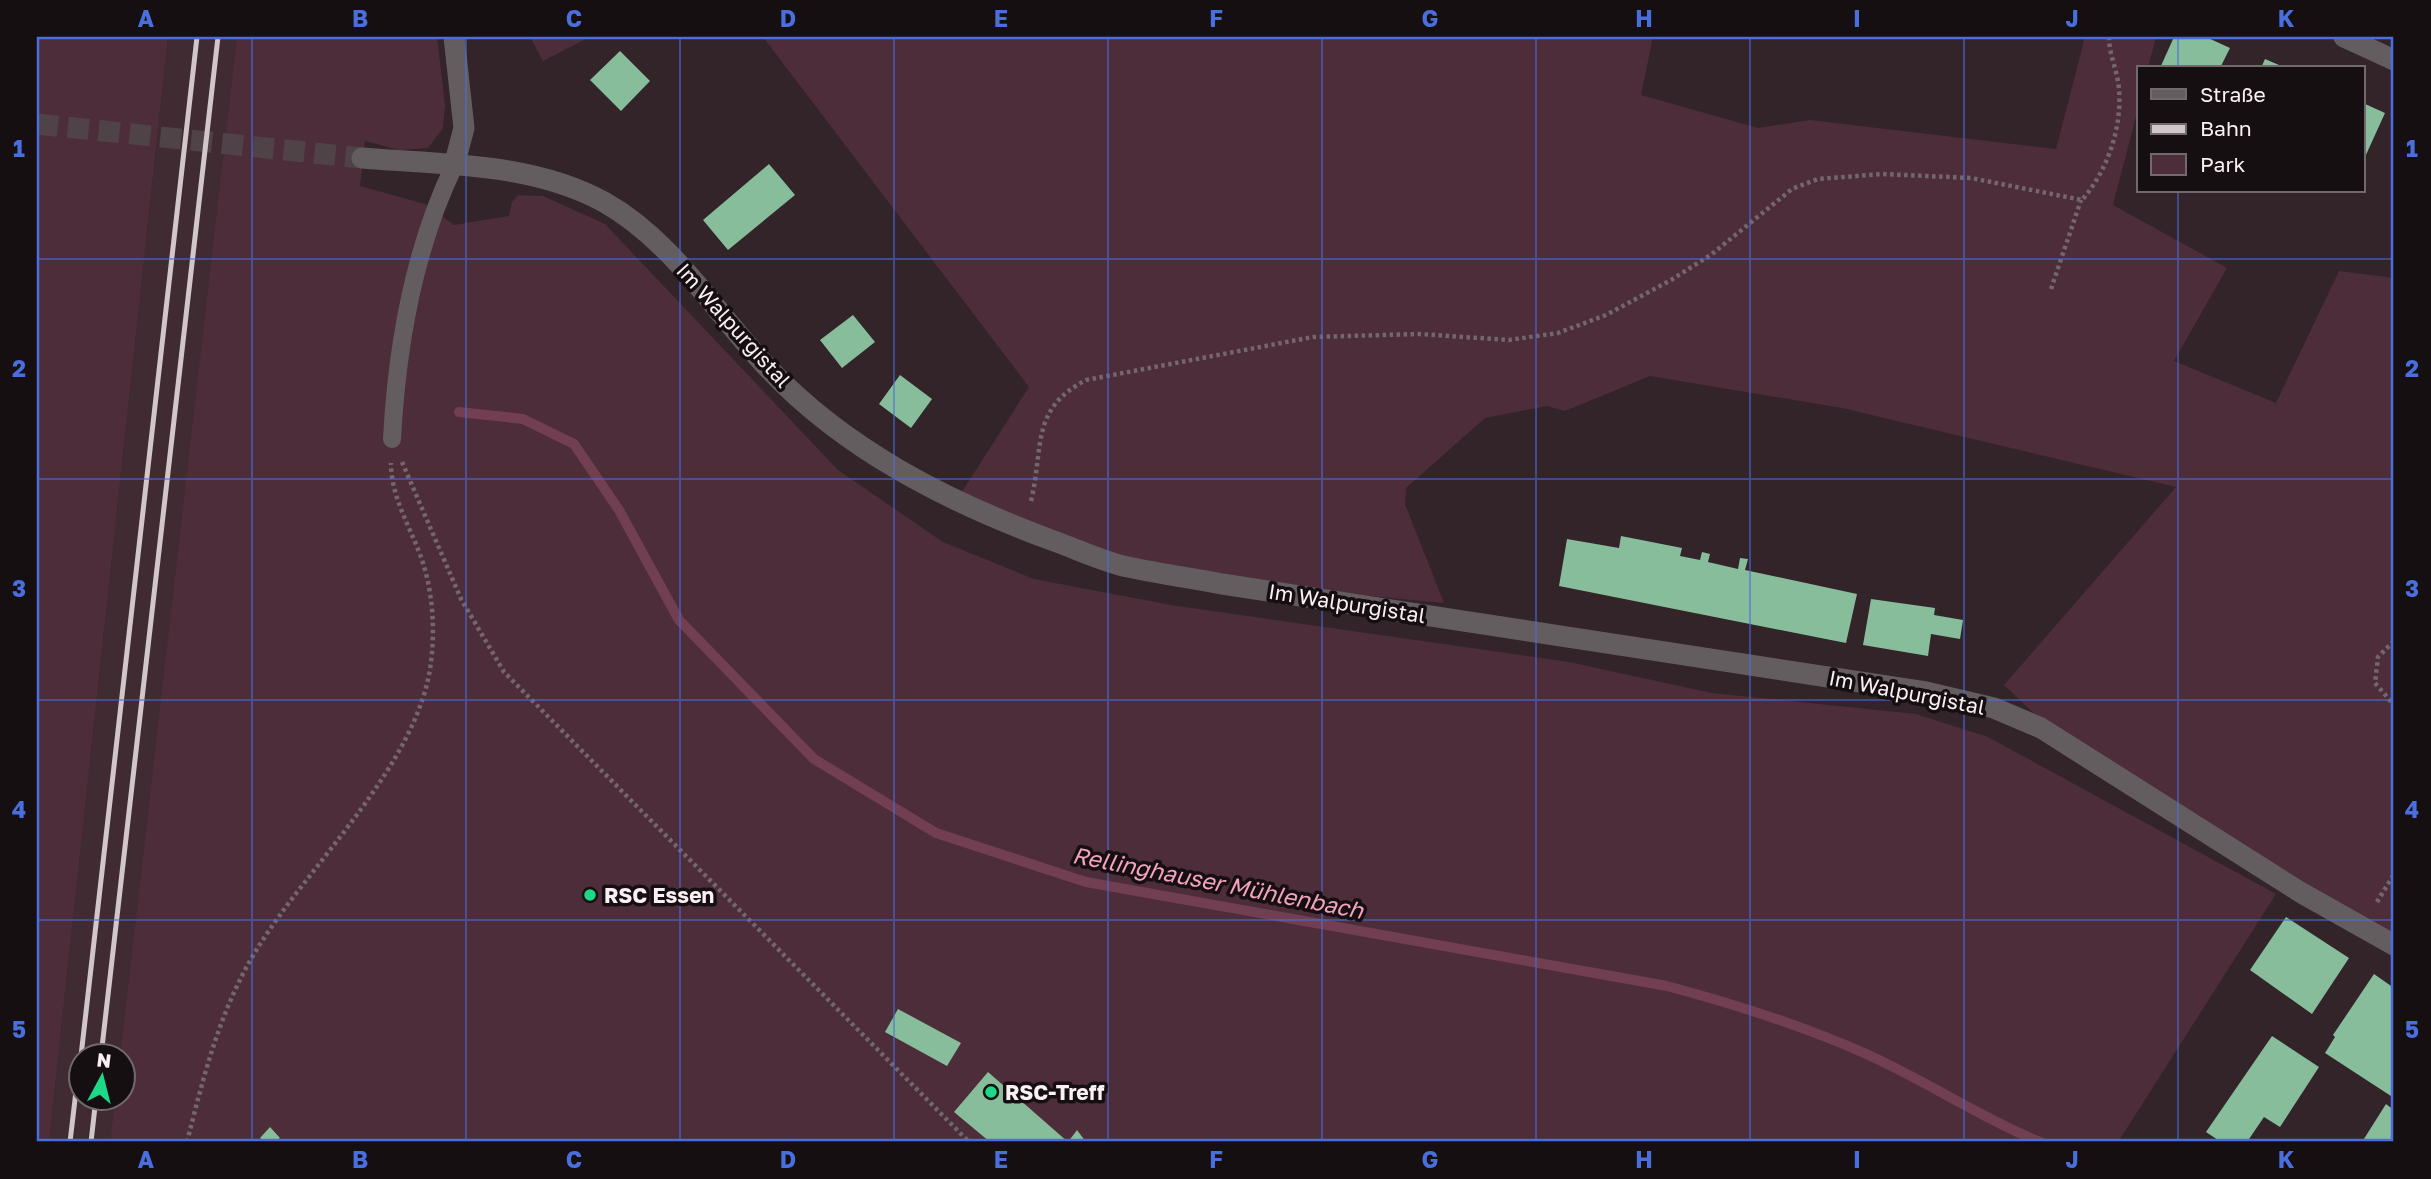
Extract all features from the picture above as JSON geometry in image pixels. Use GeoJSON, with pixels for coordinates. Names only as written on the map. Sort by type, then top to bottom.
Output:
{"type":"FeatureCollection","features":[{"type":"Feature","properties":{"kind":"street"},"geometry":{"type":"LineString","coordinates":[[454,37],[464,128],[454,166]]}},
{"type":"Feature","properties":{"kind":"street"},"geometry":{"type":"LineString","coordinates":[[2344,37],[2394,60]]}},
{"type":"Feature","properties":{"kind":"street","name":"Im Walpurgistal"},"geometry":{"type":"LineString","coordinates":[[362,158],[498,169],[554,180],[605,203],[665,248],[768,369],[836,430],[955,502],[1019,528],[1121,565],[1146,570],[1912,690],[1994,708],[2041,728],[2300,892],[2394,945]]}},
{"type":"Feature","properties":{"kind":"lane"},"geometry":{"type":"LineString","coordinates":[[392,439],[394,393],[418,257],[427,225],[454,166]]}},
{"type":"Feature","properties":{"kind":"path"},"geometry":{"type":"LineString","coordinates":[[2051,289],[2082,200],[2101,173],[2113,142],[2119,112],[2119,89],[2109,37]]}},
{"type":"Feature","properties":{"kind":"path"},"geometry":{"type":"LineString","coordinates":[[1019,528],[1031,503],[1042,433],[1050,407],[1064,391],[1086,380],[1312,337],[1419,334],[1509,340],[1558,333],[1606,315],[1671,280],[1712,254],[1792,189],[1818,179],[1883,174],[1971,178],[2082,200]]}},
{"type":"Feature","properties":{"kind":"path"},"geometry":{"type":"LineString","coordinates":[[392,439],[461,598],[504,673],[969,1142]]}},
{"type":"Feature","properties":{"kind":"path"},"geometry":{"type":"LineString","coordinates":[[187,1142],[230,996],[258,947],[379,783],[418,709],[431,665],[434,622],[423,565],[391,483],[392,439]]}},
{"type":"Feature","properties":{"kind":"path"},"geometry":{"type":"LineString","coordinates":[[2394,641],[2378,657],[2375,683],[2394,705]]}},
{"type":"Feature","properties":{"kind":"shaded area"},"geometry":{"type":"Polygon","coordinates":[[[168,37],[238,37],[122,1042],[66,1042],[66,1112],[113,1112],[110,1142],[49,1142],[168,37]]]}},
{"type":"Feature","properties":{"kind":"green space"},"geometry":{"type":"Polygon","coordinates":[[[37,37],[168,37],[49,1142],[37,1142],[37,37]]]}},
{"type":"Feature","properties":{"kind":"green space"},"geometry":{"type":"Polygon","coordinates":[[[237,37],[437,37],[445,105],[443,128],[428,148],[399,150],[365,141],[360,186],[425,204],[454,225],[509,216],[512,202],[518,195],[543,196],[605,224],[838,470],[943,542],[1034,579],[1171,605],[1569,662],[1712,693],[1916,714],[1988,737],[2276,894],[2120,1139],[2125,1142],[110,1142],[113,1112],[136,1112],[136,1042],[122,1042],[237,37]]]}},
{"type":"Feature","properties":{"kind":"green space"},"geometry":{"type":"Polygon","coordinates":[[[530,37],[590,37],[543,61],[530,37]]]}},
{"type":"Feature","properties":{"kind":"green space"},"geometry":{"type":"Polygon","coordinates":[[[763,37],[1653,37],[1641,95],[1758,128],[1810,120],[2056,149],[2085,37],[2156,37],[2149,66],[2137,66],[2137,113],[2113,205],[2227,268],[2174,361],[2276,403],[2339,271],[2394,278],[2394,943],[2045,724],[2004,685],[2176,487],[1842,408],[1650,376],[1565,411],[1547,406],[1485,418],[1406,488],[1405,504],[1444,603],[1223,582],[1120,561],[956,501],[1029,387],[763,37]]]}},
{"type":"Feature","properties":{"kind":"building"},"geometry":{"type":"Polygon","coordinates":[[[2174,37],[2206,37],[2230,48],[2221,66],[2161,66],[2174,37]]]}},
{"type":"Feature","properties":{"kind":"building"},"geometry":{"type":"Polygon","coordinates":[[[620,51],[650,81],[621,111],[590,80],[620,51]]]}},
{"type":"Feature","properties":{"kind":"building"},"geometry":{"type":"Polygon","coordinates":[[[2265,59],[2281,66],[2262,66],[2265,59]]]}},
{"type":"Feature","properties":{"kind":"building"},"geometry":{"type":"Polygon","coordinates":[[[2364,103],[2385,113],[2364,156],[2364,103]]]}},
{"type":"Feature","properties":{"kind":"building"},"geometry":{"type":"Polygon","coordinates":[[[769,164],[795,195],[728,250],[703,220],[769,164]]]}},
{"type":"Feature","properties":{"kind":"building"},"geometry":{"type":"Polygon","coordinates":[[[853,315],[875,342],[842,368],[820,340],[853,315]]]}},
{"type":"Feature","properties":{"kind":"building"},"geometry":{"type":"Polygon","coordinates":[[[900,375],[932,399],[911,428],[879,404],[900,375]]]}},
{"type":"Feature","properties":{"kind":"building"},"geometry":{"type":"Polygon","coordinates":[[[1621,536],[1682,548],[1680,556],[1700,560],[1702,552],[1710,554],[1708,562],[1738,569],[1740,558],[1748,559],[1745,570],[1857,594],[1846,643],[1559,586],[1567,539],[1619,548],[1621,536]]]}},
{"type":"Feature","properties":{"kind":"building"},"geometry":{"type":"Polygon","coordinates":[[[1871,599],[1935,608],[1934,615],[1963,620],[1960,639],[1931,634],[1928,656],[1863,645],[1871,599]]]}},
{"type":"Feature","properties":{"kind":"building"},"geometry":{"type":"Polygon","coordinates":[[[2286,917],[2349,958],[2312,1014],[2250,970],[2286,917]]]}},
{"type":"Feature","properties":{"kind":"building"},"geometry":{"type":"Polygon","coordinates":[[[2374,974],[2394,988],[2394,1098],[2325,1053],[2335,1037],[2333,1035],[2374,974]]]}},
{"type":"Feature","properties":{"kind":"building"},"geometry":{"type":"Polygon","coordinates":[[[898,1009],[961,1043],[947,1066],[885,1032],[898,1009]]]}},
{"type":"Feature","properties":{"kind":"building"},"geometry":{"type":"Polygon","coordinates":[[[2272,1036],[2319,1067],[2280,1127],[2264,1117],[2247,1142],[2221,1142],[2206,1132],[2272,1036]]]}},
{"type":"Feature","properties":{"kind":"building","name":"RSC-Treff"},"geometry":{"type":"Polygon","coordinates":[[[988,1072],[1068,1142],[990,1142],[954,1112],[988,1072]]]}},
{"type":"Feature","properties":{"kind":"building"},"geometry":{"type":"Polygon","coordinates":[[[2386,1104],[2394,1110],[2394,1142],[2362,1142],[2386,1104]]]}},
{"type":"Feature","properties":{"kind":"building"},"geometry":{"type":"Polygon","coordinates":[[[270,1127],[280,1138],[275,1142],[265,1142],[260,1138],[270,1127]]]}},
{"type":"Feature","properties":{"kind":"building"},"geometry":{"type":"Polygon","coordinates":[[[1077,1130],[1086,1142],[1068,1142],[1077,1130]]]}},
{"type":"Feature","properties":{"kind":"waterway","name":"Rellinghauser Mühlenbach"},"geometry":{"type":"LineString","coordinates":[[459,412],[523,419],[574,444],[619,510],[679,620],[814,759],[936,833],[1086,882],[1667,986],[1792,1024],[1864,1053],[2040,1142]]}},
{"type":"Feature","properties":{"kind":"tunnel"},"geometry":{"type":"LineString","coordinates":[[37,124],[362,158]]}},
{"type":"Feature","properties":{"kind":"railway"},"geometry":{"type":"LineString","coordinates":[[83,1042],[197,37]]}},
{"type":"Feature","properties":{"kind":"railway"},"geometry":{"type":"LineString","coordinates":[[103,1042],[218,37]]}},
{"type":"Feature","properties":{"kind":"railway"},"geometry":{"type":"LineString","coordinates":[[70,1142],[74,1112]]}},
{"type":"Feature","properties":{"kind":"railway"},"geometry":{"type":"LineString","coordinates":[[91,1142],[94,1112]]}},
{"type":"Feature","properties":{"kind":"place","name":"RSC Essen"},"geometry":{"type":"Point","coordinates":[590,895]}},
{"type":"Feature","properties":{"kind":"place","name":"RSC-Treff"},"geometry":{"type":"Point","coordinates":[991,1092]}}]}
